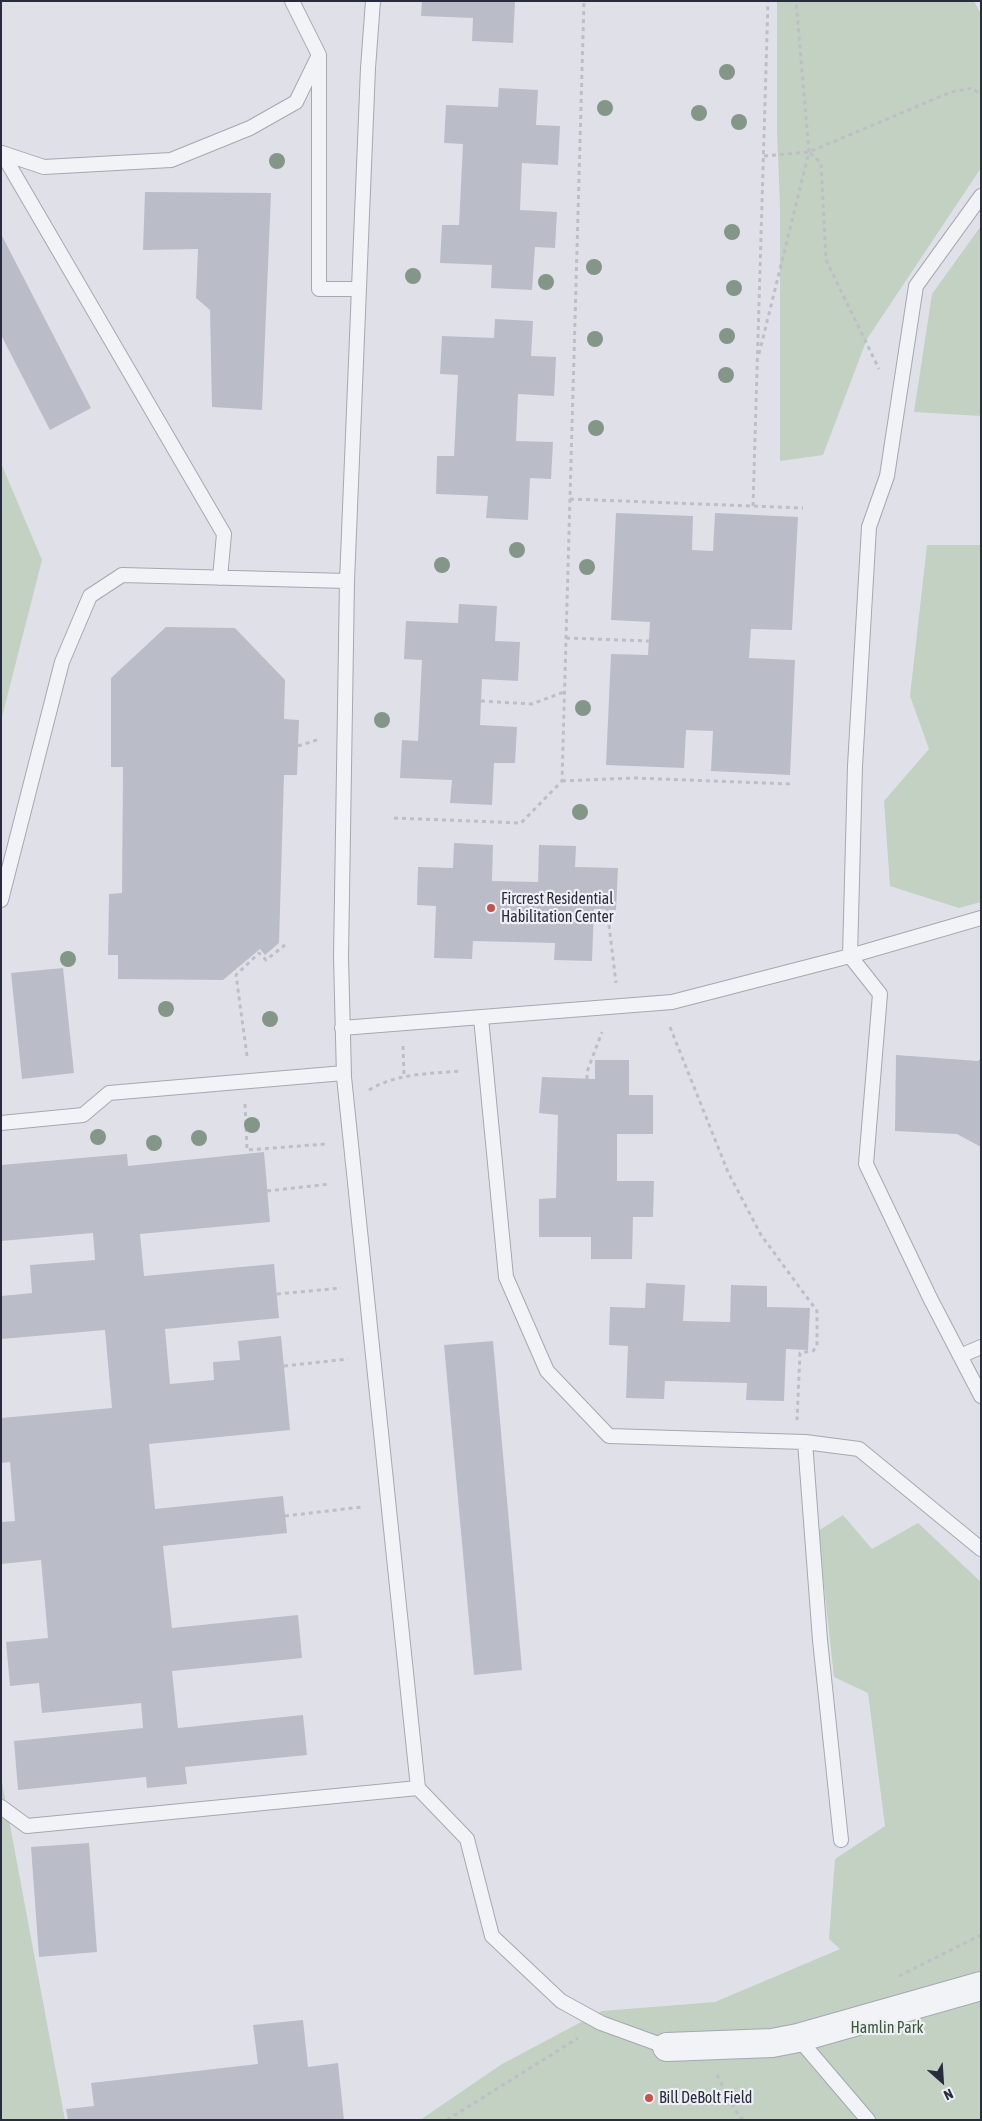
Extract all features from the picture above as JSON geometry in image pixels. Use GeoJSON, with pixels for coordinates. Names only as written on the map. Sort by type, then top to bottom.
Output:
{"type":"FeatureCollection","features":[{"type":"Feature","properties":{"kind":"street"},"geometry":{"type":"LineString","coordinates":[[667,2048],[772,2043],[798,2038],[981,1986]]}},
{"type":"Feature","properties":{"kind":"lane"},"geometry":{"type":"LineString","coordinates":[[292,1],[318,55],[319,289],[359,289]]}},
{"type":"Feature","properties":{"kind":"lane"},"geometry":{"type":"LineString","coordinates":[[373,1],[368,68],[347,581],[341,957],[342,1028],[344,1073],[418,1788],[467,1839],[492,1936],[562,2001],[602,2023],[667,2048]]}},
{"type":"Feature","properties":{"kind":"lane"},"geometry":{"type":"LineString","coordinates":[[220,578],[224,534],[2,153],[44,167],[171,160],[250,128],[296,102],[318,55]]}},
{"type":"Feature","properties":{"kind":"lane"},"geometry":{"type":"LineString","coordinates":[[981,196],[916,286],[887,476],[869,527],[855,766],[850,956],[880,994],[866,1164],[930,1298],[981,1396]]}},
{"type":"Feature","properties":{"kind":"lane"},"geometry":{"type":"LineString","coordinates":[[1,900],[62,662],[90,596],[122,576],[347,581]]}},
{"type":"Feature","properties":{"kind":"lane"},"geometry":{"type":"LineString","coordinates":[[342,1028],[672,1002],[850,956],[981,918]]}},
{"type":"Feature","properties":{"kind":"lane"},"geometry":{"type":"LineString","coordinates":[[481,1018],[506,1277],[547,1371],[609,1436],[805,1442],[858,1448],[981,1549]]}},
{"type":"Feature","properties":{"kind":"lane"},"geometry":{"type":"LineString","coordinates":[[1,1123],[83,1115],[109,1093],[344,1073]]}},
{"type":"Feature","properties":{"kind":"lane"},"geometry":{"type":"LineString","coordinates":[[960,1356],[981,1347]]}},
{"type":"Feature","properties":{"kind":"lane"},"geometry":{"type":"LineString","coordinates":[[805,1442],[820,1640],[841,1840]]}},
{"type":"Feature","properties":{"kind":"lane"},"geometry":{"type":"LineString","coordinates":[[1,1807],[26,1826],[418,1788]]}},
{"type":"Feature","properties":{"kind":"lane"},"geometry":{"type":"LineString","coordinates":[[798,2038],[868,2120]]}},
{"type":"Feature","properties":{"kind":"path"},"geometry":{"type":"LineString","coordinates":[[394,818],[521,823],[562,781],[584,1]]}},
{"type":"Feature","properties":{"kind":"path"},"geometry":{"type":"LineString","coordinates":[[753,506],[768,1]]}},
{"type":"Feature","properties":{"kind":"path"},"geometry":{"type":"LineString","coordinates":[[758,361],[809,152],[796,1]]}},
{"type":"Feature","properties":{"kind":"path"},"geometry":{"type":"LineString","coordinates":[[764,156],[809,152],[951,92],[972,88],[981,96]]}},
{"type":"Feature","properties":{"kind":"path"},"geometry":{"type":"LineString","coordinates":[[809,152],[821,163],[826,260],[880,372]]}},
{"type":"Feature","properties":{"kind":"path"},"geometry":{"type":"LineString","coordinates":[[570,500],[803,508]]}},
{"type":"Feature","properties":{"kind":"path"},"geometry":{"type":"LineString","coordinates":[[566,638],[649,641]]}},
{"type":"Feature","properties":{"kind":"path"},"geometry":{"type":"LineString","coordinates":[[481,701],[532,704],[564,692]]}},
{"type":"Feature","properties":{"kind":"path"},"geometry":{"type":"LineString","coordinates":[[298,746],[323,738]]}},
{"type":"Feature","properties":{"kind":"path"},"geometry":{"type":"LineString","coordinates":[[562,781],[635,778],[791,784]]}},
{"type":"Feature","properties":{"kind":"path"},"geometry":{"type":"LineString","coordinates":[[607,909],[616,991]]}},
{"type":"Feature","properties":{"kind":"path"},"geometry":{"type":"LineString","coordinates":[[247,1056],[236,975],[260,953],[266,960],[285,946]]}},
{"type":"Feature","properties":{"kind":"path"},"geometry":{"type":"LineString","coordinates":[[670,1027],[728,1172],[761,1235],[817,1311],[817,1346],[813,1352],[800,1353],[797,1423]]}},
{"type":"Feature","properties":{"kind":"path"},"geometry":{"type":"LineString","coordinates":[[587,1079],[587,1072],[602,1032]]}},
{"type":"Feature","properties":{"kind":"path"},"geometry":{"type":"LineString","coordinates":[[403,1046],[404,1076]]}},
{"type":"Feature","properties":{"kind":"path"},"geometry":{"type":"LineString","coordinates":[[368,1091],[380,1083],[404,1076],[460,1072]]}},
{"type":"Feature","properties":{"kind":"path"},"geometry":{"type":"LineString","coordinates":[[245,1099],[247,1150],[326,1144]]}},
{"type":"Feature","properties":{"kind":"path"},"geometry":{"type":"LineString","coordinates":[[267,1191],[330,1184]]}},
{"type":"Feature","properties":{"kind":"path"},"geometry":{"type":"LineString","coordinates":[[277,1294],[341,1288]]}},
{"type":"Feature","properties":{"kind":"path"},"geometry":{"type":"LineString","coordinates":[[284,1366],[348,1359]]}},
{"type":"Feature","properties":{"kind":"path"},"geometry":{"type":"LineString","coordinates":[[285,1516],[362,1507]]}},
{"type":"Feature","properties":{"kind":"path"},"geometry":{"type":"LineString","coordinates":[[447,2120],[602,2023]]}},
{"type":"Feature","properties":{"kind":"path"},"geometry":{"type":"LineString","coordinates":[[703,2046],[735,2110],[743,2120]]}},
{"type":"Feature","properties":{"kind":"green space"},"geometry":{"type":"Polygon","coordinates":[[[777,1],[974,1],[981,14],[981,168],[867,339],[823,455],[780,461],[780,206],[777,131],[777,1]]]}},
{"type":"Feature","properties":{"kind":"green space"},"geometry":{"type":"Polygon","coordinates":[[[981,226],[981,416],[914,412],[932,294],[981,226]]]}},
{"type":"Feature","properties":{"kind":"green space"},"geometry":{"type":"Polygon","coordinates":[[[1,463],[42,560],[1,721],[1,463]]]}},
{"type":"Feature","properties":{"kind":"green space"},"geometry":{"type":"Polygon","coordinates":[[[927,545],[981,545],[981,902],[959,908],[890,886],[884,801],[929,749],[910,696],[927,545]]]}},
{"type":"Feature","properties":{"kind":"green space","name":"Hamlin Park"},"geometry":{"type":"Polygon","coordinates":[[[843,1515],[872,1549],[918,1523],[981,1582],[981,2120],[420,2120],[502,2064],[602,2011],[715,2002],[840,1949],[829,1939],[835,1859],[885,1826],[868,1693],[834,1677],[818,1531],[843,1515]]]}},
{"type":"Feature","properties":{"kind":"green space"},"geometry":{"type":"Polygon","coordinates":[[[1,1777],[65,2120],[1,2120],[1,1777]]]}},
{"type":"Feature","properties":{"kind":"building"},"geometry":{"type":"Polygon","coordinates":[[[422,1],[515,1],[513,43],[472,41],[473,18],[421,16],[422,1]]]}},
{"type":"Feature","properties":{"kind":"building"},"geometry":{"type":"Polygon","coordinates":[[[499,88],[538,90],[536,125],[560,126],[558,165],[522,163],[520,210],[557,212],[555,248],[535,247],[532,290],[491,288],[492,265],[440,263],[442,225],[459,225],[463,144],[444,143],[446,105],[498,107],[499,88]]]}},
{"type":"Feature","properties":{"kind":"building"},"geometry":{"type":"Polygon","coordinates":[[[145,192],[271,193],[262,410],[212,407],[210,310],[196,298],[198,249],[143,250],[145,192]]]}},
{"type":"Feature","properties":{"kind":"building"},"geometry":{"type":"Polygon","coordinates":[[[1,234],[91,408],[50,430],[1,335],[1,234]]]}},
{"type":"Feature","properties":{"kind":"building"},"geometry":{"type":"Polygon","coordinates":[[[495,319],[533,321],[531,356],[556,357],[554,396],[518,394],[516,441],[553,442],[551,479],[530,478],[528,520],[486,518],[488,496],[436,494],[437,456],[454,456],[458,375],[440,374],[442,336],[494,338],[495,319]]]}},
{"type":"Feature","properties":{"kind":"building"},"geometry":{"type":"Polygon","coordinates":[[[616,513],[693,516],[692,550],[713,551],[715,513],[798,517],[792,630],[751,629],[749,658],[795,660],[790,775],[711,771],[713,731],[686,730],[684,768],[606,765],[611,654],[648,655],[650,622],[611,620],[616,513]]]}},
{"type":"Feature","properties":{"kind":"building"},"geometry":{"type":"Polygon","coordinates":[[[459,604],[497,606],[495,641],[520,642],[518,681],[482,679],[480,725],[517,727],[515,763],[494,763],[492,805],[450,803],[452,780],[400,778],[402,740],[418,741],[422,660],[404,659],[406,621],[458,623],[459,604]]]}},
{"type":"Feature","properties":{"kind":"building"},"geometry":{"type":"Polygon","coordinates":[[[166,627],[235,628],[285,680],[284,719],[299,720],[297,775],[284,775],[279,943],[265,955],[260,949],[223,980],[118,979],[118,955],[108,955],[109,894],[122,893],[123,767],[111,767],[111,678],[166,627]]]}},
{"type":"Feature","properties":{"kind":"building"},"geometry":{"type":"Polygon","coordinates":[[[454,843],[493,845],[492,881],[538,882],[539,845],[576,846],[575,867],[618,868],[616,910],[594,909],[592,961],[554,960],[555,943],[473,941],[472,959],[434,958],[436,906],[417,905],[418,867],[453,868],[454,843]]]}},
{"type":"Feature","properties":{"kind":"building"},"geometry":{"type":"Polygon","coordinates":[[[63,968],[74,1073],[22,1079],[11,973],[63,968]]]}},
{"type":"Feature","properties":{"kind":"building"},"geometry":{"type":"Polygon","coordinates":[[[896,1055],[978,1061],[981,1058],[981,1147],[957,1134],[895,1131],[896,1055]]]}},
{"type":"Feature","properties":{"kind":"building"},"geometry":{"type":"Polygon","coordinates":[[[595,1060],[629,1060],[629,1095],[653,1095],[653,1134],[617,1134],[617,1181],[654,1181],[653,1217],[633,1217],[632,1259],[591,1259],[591,1237],[539,1237],[539,1199],[556,1198],[558,1115],[539,1113],[542,1077],[595,1079],[595,1060]]]}},
{"type":"Feature","properties":{"kind":"building"},"geometry":{"type":"Polygon","coordinates":[[[264,1152],[270,1222],[140,1234],[144,1276],[274,1264],[279,1318],[165,1329],[170,1384],[214,1380],[213,1362],[240,1360],[238,1341],[281,1336],[290,1430],[149,1444],[155,1509],[283,1496],[287,1533],[163,1546],[172,1628],[298,1615],[302,1658],[172,1671],[178,1728],[303,1715],[307,1755],[185,1767],[187,1784],[147,1788],[146,1777],[18,1790],[14,1741],[143,1728],[141,1703],[42,1713],[39,1683],[10,1686],[6,1642],[48,1638],[41,1560],[1,1564],[1,1522],[15,1521],[10,1462],[1,1463],[1,1418],[112,1408],[105,1330],[1,1339],[1,1296],[32,1293],[30,1265],[95,1260],[93,1233],[1,1241],[1,1165],[127,1154],[128,1166],[264,1152]]]}},
{"type":"Feature","properties":{"kind":"building"},"geometry":{"type":"Polygon","coordinates":[[[646,1283],[685,1285],[683,1321],[730,1322],[731,1285],[767,1286],[767,1307],[810,1308],[808,1350],[786,1349],[784,1401],[746,1400],[747,1383],[665,1381],[664,1399],[626,1398],[628,1346],[609,1345],[610,1307],[645,1308],[646,1283]]]}},
{"type":"Feature","properties":{"kind":"building"},"geometry":{"type":"Polygon","coordinates":[[[493,1341],[522,1670],[474,1675],[444,1345],[493,1341]]]}},
{"type":"Feature","properties":{"kind":"building"},"geometry":{"type":"Polygon","coordinates":[[[89,1843],[97,1952],[39,1957],[31,1847],[89,1843]]]}},
{"type":"Feature","properties":{"kind":"building"},"geometry":{"type":"Polygon","coordinates":[[[303,2020],[308,2067],[338,2063],[344,2120],[68,2120],[66,2109],[94,2106],[91,2083],[258,2064],[253,2025],[303,2020]]]}},
{"type":"Feature","properties":{"kind":"place","name":"Fircrest Residential Habilitation Center"},"geometry":{"type":"Point","coordinates":[491,908]}},
{"type":"Feature","properties":{"kind":"place","name":"Bill DeBolt Field"},"geometry":{"type":"Point","coordinates":[649,2098]}}]}
